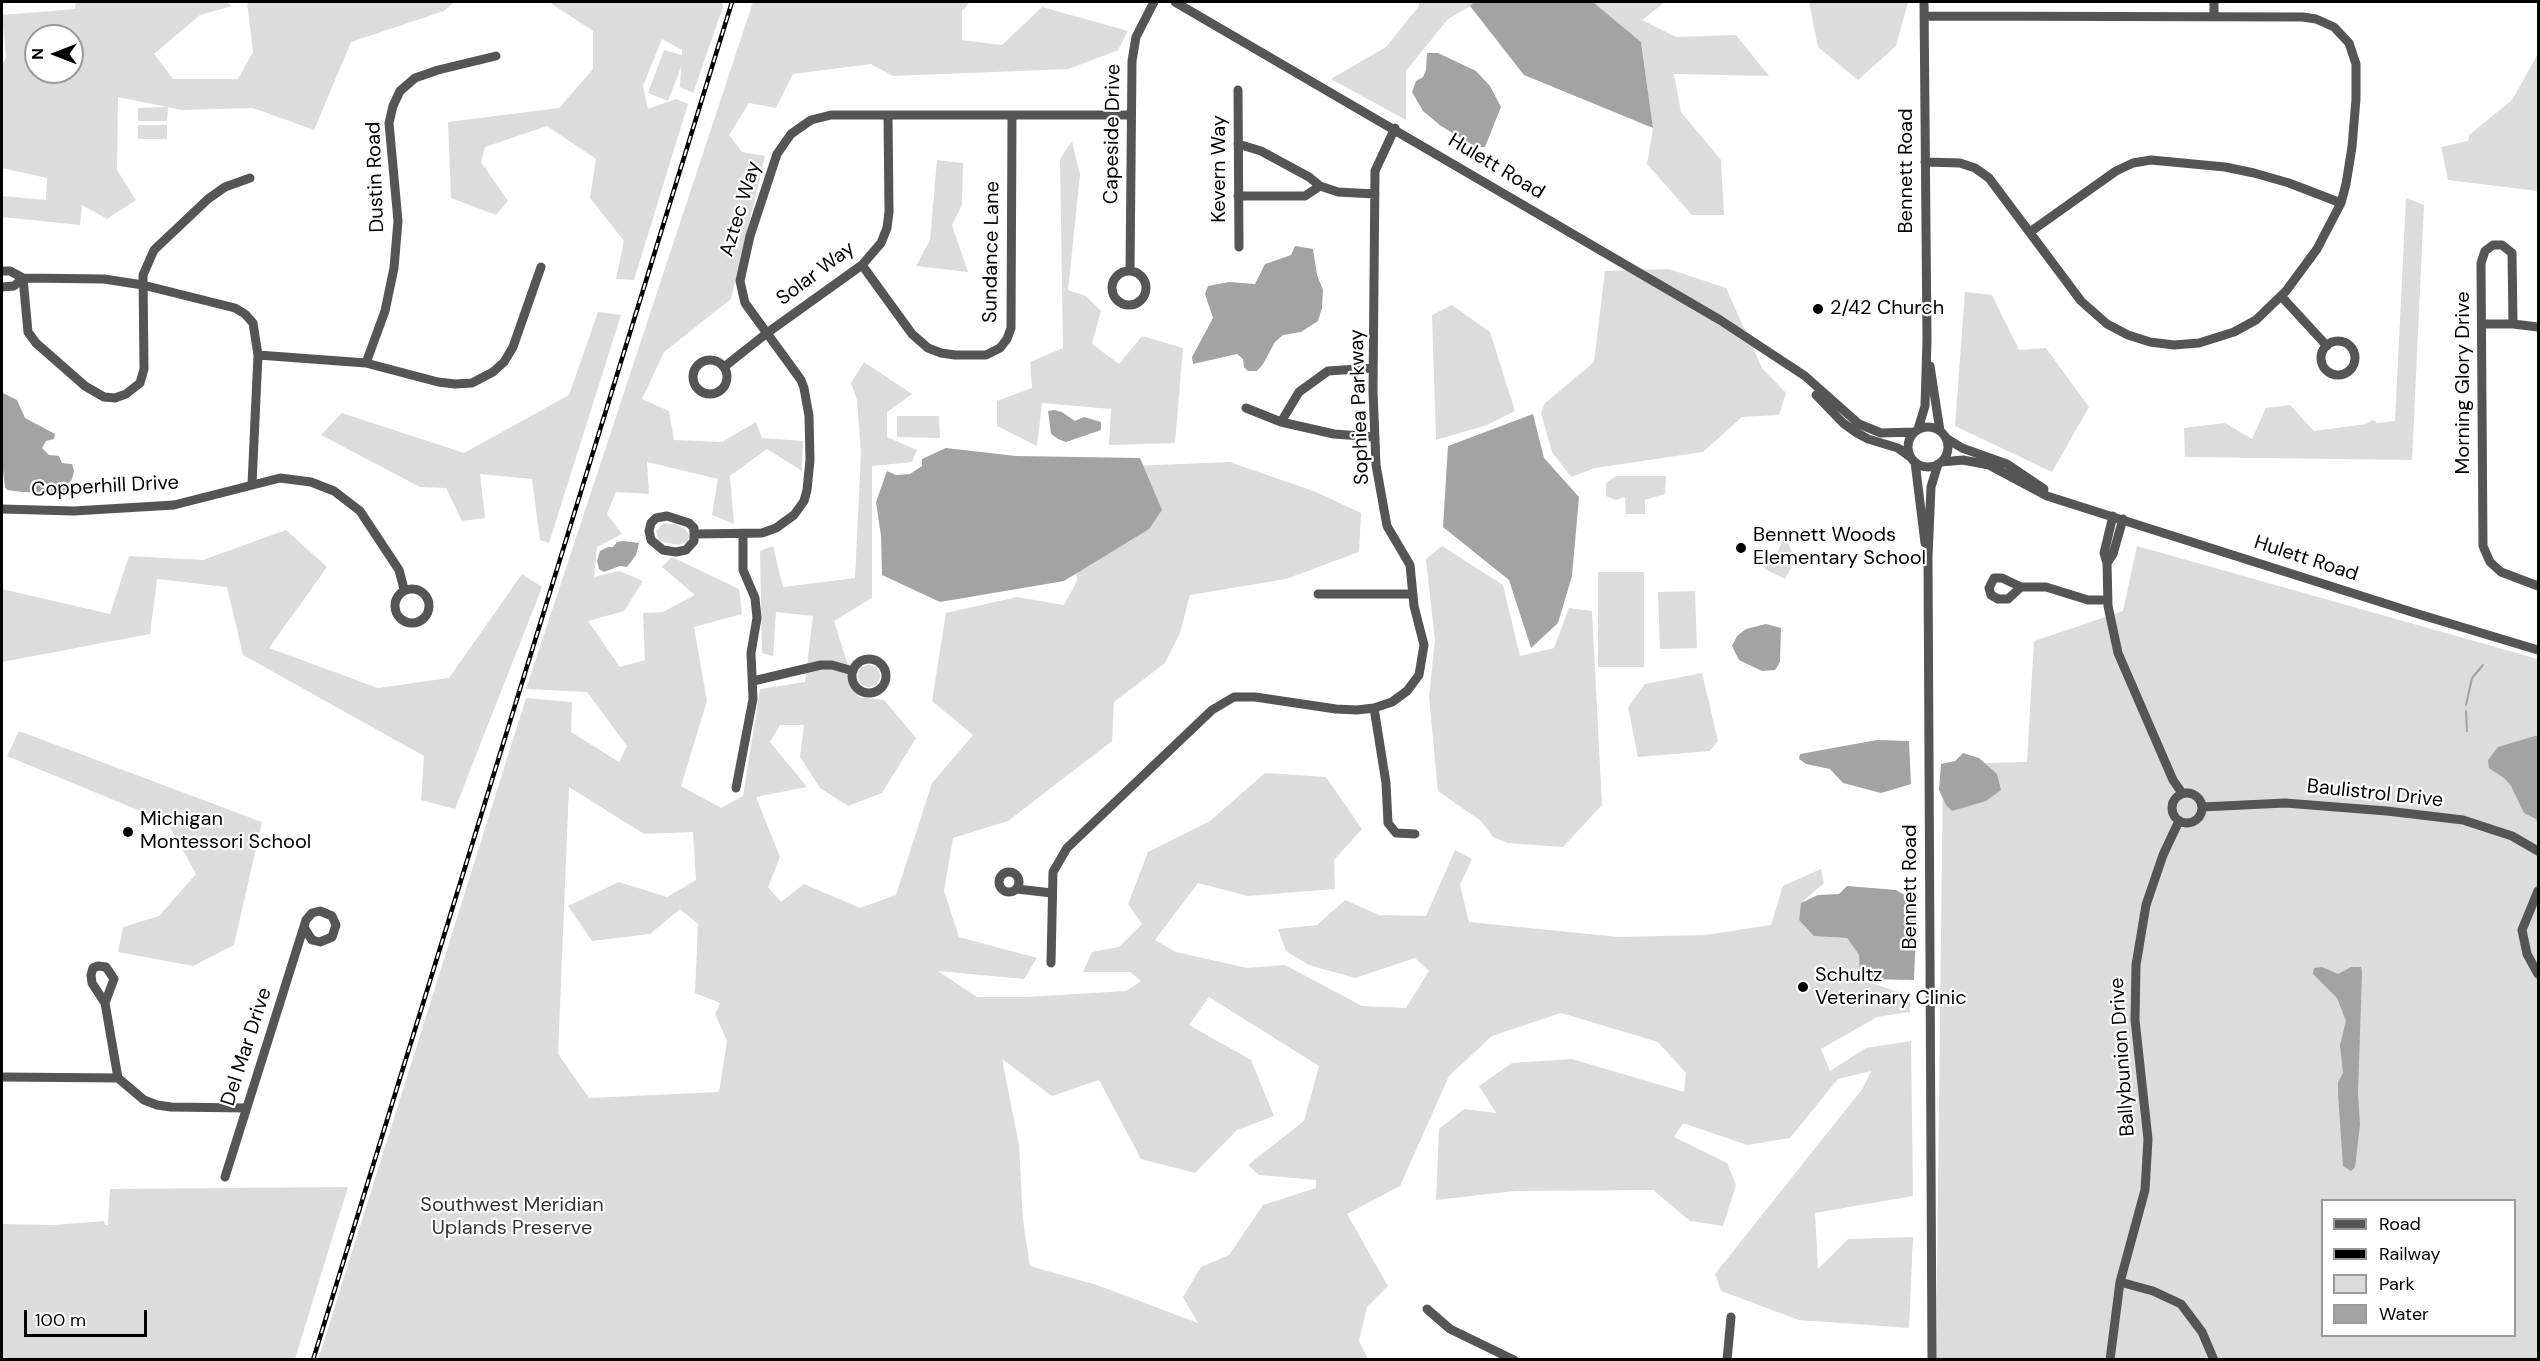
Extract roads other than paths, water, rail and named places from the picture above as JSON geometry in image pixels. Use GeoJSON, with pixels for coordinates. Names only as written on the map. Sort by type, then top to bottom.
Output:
{"type":"FeatureCollection","features":[{"type":"Feature","properties":{"kind":"street","name":"Capeside Drive"},"geometry":{"type":"LineString","coordinates":[[1130,271],[1130,115],[1134,45],[1154,2]]}},
{"type":"Feature","properties":{"kind":"street","name":"Hulett Road"},"geometry":{"type":"LineString","coordinates":[[1175,2],[1395,128],[1710,314],[1796,370],[1858,424],[1881,433],[1916,430]]}},
{"type":"Feature","properties":{"kind":"street","name":"Bennett Road"},"geometry":{"type":"LineString","coordinates":[[1916,430],[1924,406],[1927,339],[1924,2]]}},
{"type":"Feature","properties":{"kind":"street"},"geometry":{"type":"LineString","coordinates":[[2214,2],[2214,16]]}},
{"type":"Feature","properties":{"kind":"street"},"geometry":{"type":"LineString","coordinates":[[1924,16],[2302,17],[2316,19],[2334,27],[2349,43],[2356,64],[2355,115],[2350,166],[2341,203],[2318,249],[2281,296],[2256,320],[2223,337],[2186,345],[2150,342],[2117,330],[2089,309],[1983,172],[1960,163],[1925,162]]}},
{"type":"Feature","properties":{"kind":"street","name":"Dustin Road"},"geometry":{"type":"LineString","coordinates":[[366,363],[385,311],[394,268],[398,221],[389,123],[393,106],[400,92],[415,78],[496,56]]}},
{"type":"Feature","properties":{"kind":"street","name":"Kevern Way"},"geometry":{"type":"LineString","coordinates":[[1238,90],[1239,247]]}},
{"type":"Feature","properties":{"kind":"street","name":"Aztec Way"},"geometry":{"type":"LineString","coordinates":[[696,534],[743,534],[769,531],[789,520],[804,501],[809,480],[809,416],[804,388],[801,380],[745,303],[740,281],[750,236],[781,147],[797,128],[817,118],[831,115],[1130,115]]}},
{"type":"Feature","properties":{"kind":"street","name":"Solar Way"},"geometry":{"type":"LineString","coordinates":[[724,367],[862,265],[881,243],[889,220],[888,115]]}},
{"type":"Feature","properties":{"kind":"street","name":"Sundance Lane"},"geometry":{"type":"LineString","coordinates":[[862,265],[912,334],[928,348],[948,355],[986,355],[1003,344],[1009,334],[1011,322],[1012,116]]}},
{"type":"Feature","properties":{"kind":"street","name":"Sophiea Parkway"},"geometry":{"type":"LineString","coordinates":[[1051,963],[1053,872],[1067,848],[1212,710],[1234,697],[1255,697],[1336,709],[1374,708],[1392,702],[1407,691],[1419,675],[1424,645],[1413,594],[1410,565],[1387,526],[1376,465],[1373,368],[1375,171],[1395,128]]}},
{"type":"Feature","properties":{"kind":"street"},"geometry":{"type":"LineString","coordinates":[[1238,144],[1261,151],[1309,177],[1320,186],[1338,192],[1375,194]]}},
{"type":"Feature","properties":{"kind":"street"},"geometry":{"type":"LineString","coordinates":[[2030,232],[2116,171],[2133,163],[2151,160],[2225,167],[2254,173],[2289,183],[2341,203]]}},
{"type":"Feature","properties":{"kind":"street"},"geometry":{"type":"LineString","coordinates":[[24,278],[28,332],[36,343],[60,365],[104,397],[116,398],[126,394],[140,383],[144,369],[143,285],[147,263],[164,238],[216,193],[225,187],[250,178]]}},
{"type":"Feature","properties":{"kind":"street"},"geometry":{"type":"LineString","coordinates":[[1238,196],[1305,196],[1320,186]]}},
{"type":"Feature","properties":{"kind":"street","name":"Morning Glory Drive"},"geometry":{"type":"LineString","coordinates":[[2512,324],[2512,253],[2506,247],[2498,245],[2487,248],[2482,258],[2483,546],[2490,562],[2501,572],[2538,586]]}},
{"type":"Feature","properties":{"kind":"street"},"geometry":{"type":"LineString","coordinates":[[258,355],[366,363],[455,384],[472,383],[493,372],[504,362],[513,347],[541,267]]}},
{"type":"Feature","properties":{"kind":"street"},"geometry":{"type":"LineString","coordinates":[[2,271],[10,271],[24,278],[104,279],[143,285],[235,308],[253,323],[258,355],[252,484]]}},
{"type":"Feature","properties":{"kind":"street"},"geometry":{"type":"LineString","coordinates":[[2,287],[14,286],[24,278]]}},
{"type":"Feature","properties":{"kind":"street"},"geometry":{"type":"LineString","coordinates":[[2281,296],[2327,346]]}},
{"type":"Feature","properties":{"kind":"street"},"geometry":{"type":"LineString","coordinates":[[2482,324],[2538,327]]}},
{"type":"Feature","properties":{"kind":"street","name":"Bennett Road"},"geometry":{"type":"LineString","coordinates":[[1927,339],[1943,434]]}},
{"type":"Feature","properties":{"kind":"street"},"geometry":{"type":"LineString","coordinates":[[1281,422],[1299,392],[1328,371],[1373,368]]}},
{"type":"Feature","properties":{"kind":"street","name":"Hulett Road"},"geometry":{"type":"LineString","coordinates":[[1796,370],[1843,423],[1868,439],[1891,445],[1912,459]]}},
{"type":"Feature","properties":{"kind":"street"},"geometry":{"type":"LineString","coordinates":[[1246,408],[1281,422],[1334,435],[1375,437]]}},
{"type":"Feature","properties":{"kind":"street"},"geometry":{"type":"LineString","coordinates":[[1929,427],[1943,434],[1947,453],[1940,463],[1924,467],[1912,459],[1908,441],[1916,430],[1929,427]]}},
{"type":"Feature","properties":{"kind":"street","name":"Hulett Road"},"geometry":{"type":"LineString","coordinates":[[1943,434],[1962,448],[2007,464],[2064,500]]}},
{"type":"Feature","properties":{"kind":"street","name":"Bennett Road"},"geometry":{"type":"LineString","coordinates":[[1912,459],[1928,557]]}},
{"type":"Feature","properties":{"kind":"street","name":"Hulett Road"},"geometry":{"type":"LineString","coordinates":[[1940,463],[1956,459],[1981,463],[1998,469],[2037,491],[2415,613],[2538,650]]}},
{"type":"Feature","properties":{"kind":"street","name":"Bennett Road"},"geometry":{"type":"LineString","coordinates":[[1932,1359],[1928,557],[1931,487],[1940,463]]}},
{"type":"Feature","properties":{"kind":"street","name":"Copperhill Drive"},"geometry":{"type":"LineString","coordinates":[[2,509],[74,511],[174,505],[280,478],[311,482],[334,491],[360,511],[399,570],[404,589]]}},
{"type":"Feature","properties":{"kind":"street"},"geometry":{"type":"LineString","coordinates":[[667,516],[689,524],[694,528],[696,534],[689,547],[676,552],[656,547],[649,531],[655,519],[667,516]]}},
{"type":"Feature","properties":{"kind":"street"},"geometry":{"type":"LineString","coordinates":[[2113,516],[2104,554],[2107,563],[2111,628],[2118,652],[2173,780],[2182,793],[2196,795],[2202,807],[2200,816],[2193,822],[2178,821],[2172,812],[2172,804],[2182,793]]}},
{"type":"Feature","properties":{"kind":"street"},"geometry":{"type":"LineString","coordinates":[[2107,563],[2113,554],[2123,519]]}},
{"type":"Feature","properties":{"kind":"street"},"geometry":{"type":"LineString","coordinates":[[736,788],[753,704],[751,653],[757,613],[755,598],[743,570],[743,534]]}},
{"type":"Feature","properties":{"kind":"street"},"geometry":{"type":"LineString","coordinates":[[2021,587],[2046,588],[2088,600],[2108,600]]}},
{"type":"Feature","properties":{"kind":"street"},"geometry":{"type":"LineString","coordinates":[[1318,594],[1413,594]]}},
{"type":"Feature","properties":{"kind":"street"},"geometry":{"type":"LineString","coordinates":[[753,681],[820,665],[832,665],[853,671]]}},
{"type":"Feature","properties":{"kind":"street"},"geometry":{"type":"LineString","coordinates":[[1374,708],[1386,783],[1388,823],[1396,833],[1415,834]]}},
{"type":"Feature","properties":{"kind":"street","name":"Baulistrol Drive"},"geometry":{"type":"LineString","coordinates":[[2202,807],[2285,803],[2463,820],[2512,836],[2538,851]]}},
{"type":"Feature","properties":{"kind":"street","name":"Ballybunion Drive"},"geometry":{"type":"LineString","coordinates":[[2110,1359],[2120,1282],[2145,1190],[2148,1139],[2135,1020],[2136,965],[2146,905],[2163,855],[2178,821]]}},
{"type":"Feature","properties":{"kind":"street"},"geometry":{"type":"LineString","coordinates":[[1017,889],[1052,893]]}},
{"type":"Feature","properties":{"kind":"street"},"geometry":{"type":"LineString","coordinates":[[2538,891],[2522,930],[2527,954],[2538,974]]}},
{"type":"Feature","properties":{"kind":"street","name":"Del Mar Drive"},"geometry":{"type":"LineString","coordinates":[[225,1177],[305,929]]}},
{"type":"Feature","properties":{"kind":"street"},"geometry":{"type":"LineString","coordinates":[[105,1004],[118,1078]]}},
{"type":"Feature","properties":{"kind":"street"},"geometry":{"type":"LineString","coordinates":[[2,1077],[118,1078],[144,1100],[157,1105],[246,1108]]}},
{"type":"Feature","properties":{"kind":"street"},"geometry":{"type":"LineString","coordinates":[[2120,1282],[2153,1291],[2181,1304],[2202,1332],[2214,1359]]}},
{"type":"Feature","properties":{"kind":"street"},"geometry":{"type":"LineString","coordinates":[[1427,1309],[1449,1329],[1514,1359]]}},
{"type":"Feature","properties":{"kind":"street"},"geometry":{"type":"LineString","coordinates":[[1727,1359],[1731,1317]]}},
{"type":"Feature","properties":{"kind":"water"},"geometry":{"type":"Polygon","coordinates":[[[1474,2],[1593,2],[1641,42],[1653,128],[1524,75],[1470,6],[1474,2]]]}},
{"type":"Feature","properties":{"kind":"water"},"geometry":{"type":"Polygon","coordinates":[[[1427,53],[1438,53],[1476,71],[1490,86],[1501,107],[1485,147],[1476,147],[1441,126],[1423,111],[1412,92],[1416,81],[1423,77],[1426,70],[1427,53]]]}},
{"type":"Feature","properties":{"kind":"water"},"geometry":{"type":"Polygon","coordinates":[[[1295,246],[1313,249],[1317,275],[1323,290],[1322,308],[1318,321],[1301,332],[1283,335],[1275,342],[1257,371],[1248,371],[1244,367],[1243,359],[1237,354],[1193,364],[1192,357],[1213,318],[1205,294],[1208,286],[1229,282],[1255,284],[1265,264],[1291,255],[1295,246]]]}},
{"type":"Feature","properties":{"kind":"water"},"geometry":{"type":"Polygon","coordinates":[[[3,393],[17,400],[25,418],[55,434],[54,439],[46,441],[42,448],[49,455],[59,456],[62,463],[72,464],[74,471],[72,479],[63,493],[22,492],[7,490],[5,487],[2,461],[3,393]]]}},
{"type":"Feature","properties":{"kind":"water"},"geometry":{"type":"Polygon","coordinates":[[[1048,411],[1062,412],[1075,421],[1084,417],[1101,422],[1101,430],[1066,442],[1058,439],[1051,434],[1048,411]]]}},
{"type":"Feature","properties":{"kind":"water"},"geometry":{"type":"Polygon","coordinates":[[[1533,414],[1544,458],[1579,497],[1572,576],[1558,623],[1531,648],[1509,580],[1443,527],[1448,446],[1533,414]]]}},
{"type":"Feature","properties":{"kind":"water"},"geometry":{"type":"Polygon","coordinates":[[[946,448],[1016,456],[1140,458],[1162,510],[1149,529],[1064,581],[940,602],[882,575],[881,536],[876,502],[887,471],[896,475],[910,474],[922,466],[922,459],[946,448]]]}},
{"type":"Feature","properties":{"kind":"water"},"geometry":{"type":"Polygon","coordinates":[[[623,541],[639,543],[636,555],[627,567],[620,566],[604,572],[599,569],[597,561],[600,551],[623,541]]]}},
{"type":"Feature","properties":{"kind":"water"},"geometry":{"type":"Polygon","coordinates":[[[1766,624],[1781,628],[1780,662],[1775,670],[1762,671],[1739,660],[1732,646],[1737,636],[1746,629],[1766,624]]]}},
{"type":"Feature","properties":{"kind":"water"},"geometry":{"type":"Polygon","coordinates":[[[2538,735],[2538,820],[2524,813],[2511,786],[2489,768],[2488,760],[2498,747],[2538,735]]]}},
{"type":"Feature","properties":{"kind":"water"},"geometry":{"type":"Polygon","coordinates":[[[1877,740],[1909,741],[1911,784],[1881,793],[1843,783],[1830,769],[1806,764],[1799,759],[1800,754],[1877,740]]]}},
{"type":"Feature","properties":{"kind":"water"},"geometry":{"type":"Polygon","coordinates":[[[1963,753],[1979,758],[1997,774],[2001,790],[1986,801],[1952,811],[1946,805],[1939,790],[1941,764],[1955,761],[1963,753]]]}},
{"type":"Feature","properties":{"kind":"water"},"geometry":{"type":"Polygon","coordinates":[[[1847,886],[1896,890],[1917,902],[1914,980],[1860,979],[1859,955],[1847,938],[1814,936],[1799,920],[1801,903],[1818,895],[1839,894],[1847,886]]]}},
{"type":"Feature","properties":{"kind":"water"},"geometry":{"type":"Polygon","coordinates":[[[2322,967],[2338,974],[2351,967],[2361,967],[2362,972],[2358,1094],[2360,1125],[2355,1167],[2351,1171],[2343,1166],[2338,1094],[2338,1082],[2343,1073],[2340,1045],[2346,1021],[2337,998],[2313,974],[2314,968],[2322,967]]]}},
{"type":"Feature","properties":{"kind":"waterway"},"geometry":{"type":"LineString","coordinates":[[2466,705],[2472,678],[2483,665]]}},
{"type":"Feature","properties":{"kind":"waterway"},"geometry":{"type":"LineString","coordinates":[[2466,711],[2467,731]]}},
{"type":"Feature","properties":{"kind":"railway"},"geometry":{"type":"LineString","coordinates":[[313,1360],[732,2]]}},
{"type":"Feature","properties":{"kind":"place","name":"2/42 Church"},"geometry":{"type":"Point","coordinates":[1818,309]}},
{"type":"Feature","properties":{"kind":"place","name":"Bennett Woods Elementary School"},"geometry":{"type":"Point","coordinates":[1741,548]}},
{"type":"Feature","properties":{"kind":"place","name":"Michigan Montessori School"},"geometry":{"type":"Point","coordinates":[128,832]}},
{"type":"Feature","properties":{"kind":"place","name":"Schultz Veterinary Clinic"},"geometry":{"type":"Point","coordinates":[1803,987]}},
{"type":"Feature","properties":{"kind":"park label","name":"Southwest Meridian Uplands Preserve"},"geometry":{"type":"Point","coordinates":[512,1218]}}]}
